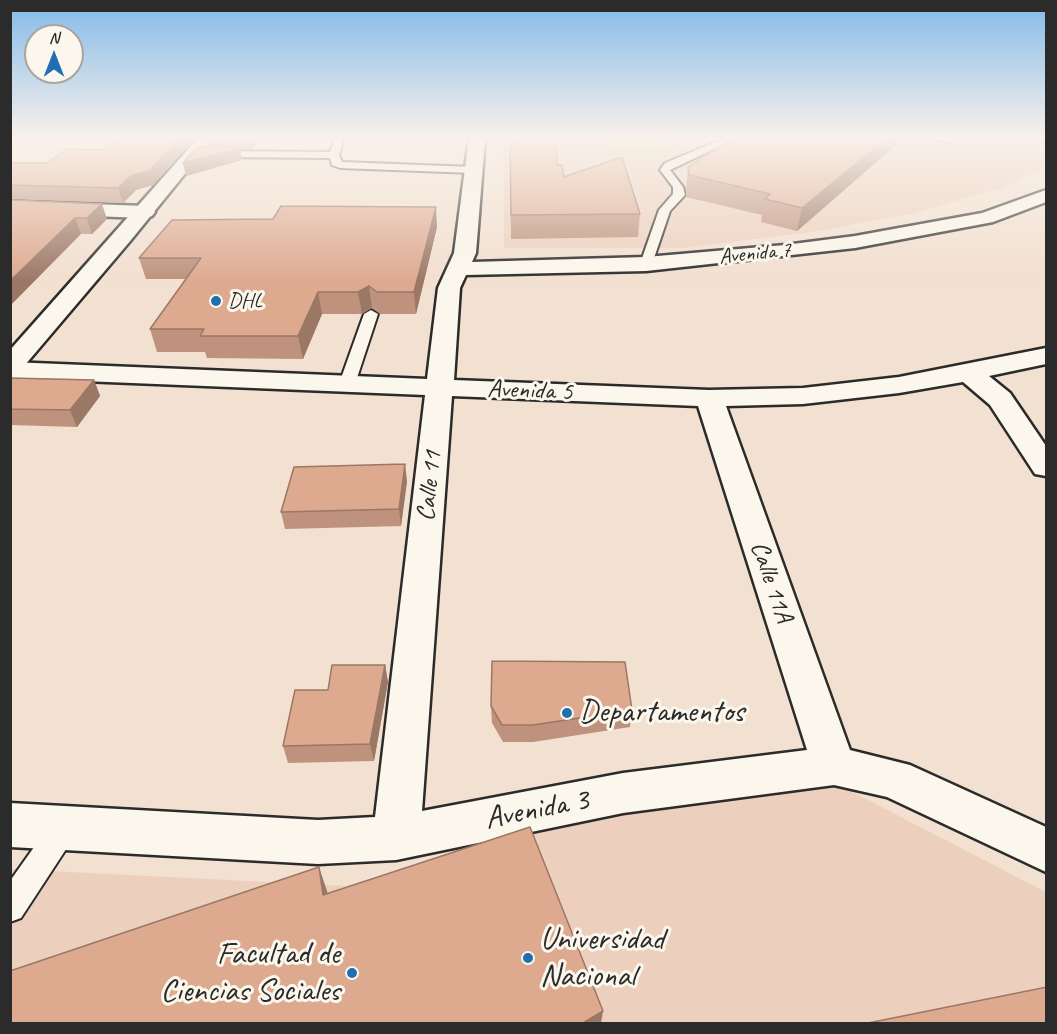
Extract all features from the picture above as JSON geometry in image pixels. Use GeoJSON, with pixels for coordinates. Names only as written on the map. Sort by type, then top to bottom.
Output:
{"type":"FeatureCollection","features":[{"type":"Feature","properties":{"kind":"street"},"geometry":{"type":"LineString","coordinates":[[10,368],[166,186]]}},
{"type":"Feature","properties":{"kind":"street","name":"Calle 11"},"geometry":{"type":"LineString","coordinates":[[396,838],[449,288],[465,253],[472,186]]}},
{"type":"Feature","properties":{"kind":"street","name":"Avenida 7"},"geometry":{"type":"LineString","coordinates":[[457,269],[646,264],[717,259],[855,242],[986,218],[1047,196]]}},
{"type":"Feature","properties":{"kind":"street"},"geometry":{"type":"LineString","coordinates":[[10,207],[145,212]]}},
{"type":"Feature","properties":{"kind":"street","name":"Avenida 5"},"geometry":{"type":"LineString","coordinates":[[10,368],[708,398],[803,396],[899,385],[1047,356]]}},
{"type":"Feature","properties":{"kind":"street"},"geometry":{"type":"LineString","coordinates":[[968,373],[1000,399],[1047,467]]}},
{"type":"Feature","properties":{"kind":"street","name":"Calle 11A"},"geometry":{"type":"LineString","coordinates":[[708,398],[834,766]]}},
{"type":"Feature","properties":{"kind":"street","name":"Avenida 3"},"geometry":{"type":"LineString","coordinates":[[10,825],[318,842],[396,838],[623,793],[834,766],[894,779],[1047,850]]}},
{"type":"Feature","properties":{"kind":"lane"},"geometry":{"type":"LineString","coordinates":[[646,264],[665,210],[679,195],[677,186]]}},
{"type":"Feature","properties":{"kind":"lane"},"geometry":{"type":"LineString","coordinates":[[347,384],[371,314]]}},
{"type":"Feature","properties":{"kind":"lane"},"geometry":{"type":"LineString","coordinates":[[10,906],[64,828]]}},
{"type":"Feature","properties":{"kind":"shaded area"},"geometry":{"type":"Polygon","coordinates":[[[503,186],[1005,186],[915,213],[812,232],[682,248],[504,248],[503,186]]]}},
{"type":"Feature","properties":{"kind":"shaded area","name":"Universidad Nacional"},"geometry":{"type":"Polygon","coordinates":[[[837,784],[1046,892],[1046,1023],[11,1023],[10,869],[347,886],[596,815],[837,784]]]}},
{"type":"Feature","properties":{"kind":"building"},"geometry":{"type":"Polygon","coordinates":[[[55,186],[120,186],[118,188],[55,186]]]}},
{"type":"Feature","properties":{"kind":"building"},"geometry":{"type":"Polygon","coordinates":[[[511,186],[631,186],[640,214],[511,215],[511,186]]]}},
{"type":"Feature","properties":{"kind":"building"},"geometry":{"type":"Polygon","coordinates":[[[737,186],[828,186],[802,208],[765,199],[770,194],[737,186]]]}},
{"type":"Feature","properties":{"kind":"building"},"geometry":{"type":"Polygon","coordinates":[[[10,200],[102,204],[87,218],[75,218],[10,281],[10,200]]]}},
{"type":"Feature","properties":{"kind":"building"},"geometry":{"type":"Polygon","coordinates":[[[281,206],[436,207],[414,292],[377,292],[369,286],[358,292],[318,292],[298,336],[200,336],[204,329],[150,329],[201,258],[139,258],[172,220],[273,219],[281,206]]]}},
{"type":"Feature","properties":{"kind":"building"},"geometry":{"type":"Polygon","coordinates":[[[10,378],[94,380],[70,410],[10,409],[10,378]]]}},
{"type":"Feature","properties":{"kind":"building"},"geometry":{"type":"Polygon","coordinates":[[[405,464],[399,509],[281,512],[294,467],[405,464]]]}},
{"type":"Feature","properties":{"kind":"building","name":"Departamentos"},"geometry":{"type":"Polygon","coordinates":[[[492,661],[625,662],[632,710],[533,725],[502,725],[491,706],[492,661]]]}},
{"type":"Feature","properties":{"kind":"building"},"geometry":{"type":"Polygon","coordinates":[[[332,665],[385,665],[370,744],[283,746],[295,690],[328,690],[332,665]]]}},
{"type":"Feature","properties":{"kind":"building","name":"Facultad de Ciencias Sociales"},"geometry":{"type":"Polygon","coordinates":[[[530,827],[603,1011],[583,1023],[10,1023],[10,971],[319,867],[323,895],[530,827]]]}},
{"type":"Feature","properties":{"kind":"building"},"geometry":{"type":"Polygon","coordinates":[[[1047,987],[1047,1023],[868,1023],[1047,987]]]}},
{"type":"Feature","properties":{"kind":"place","name":"DHL"},"geometry":{"type":"Point","coordinates":[216,301]}},
{"type":"Feature","properties":{"kind":"place","name":"Departamentos"},"geometry":{"type":"Point","coordinates":[567,713]}},
{"type":"Feature","properties":{"kind":"place","name":"Universidad Nacional"},"geometry":{"type":"Point","coordinates":[528,958]}},
{"type":"Feature","properties":{"kind":"place","name":"Facultad de Ciencias Sociales"},"geometry":{"type":"Point","coordinates":[352,973]}}]}
